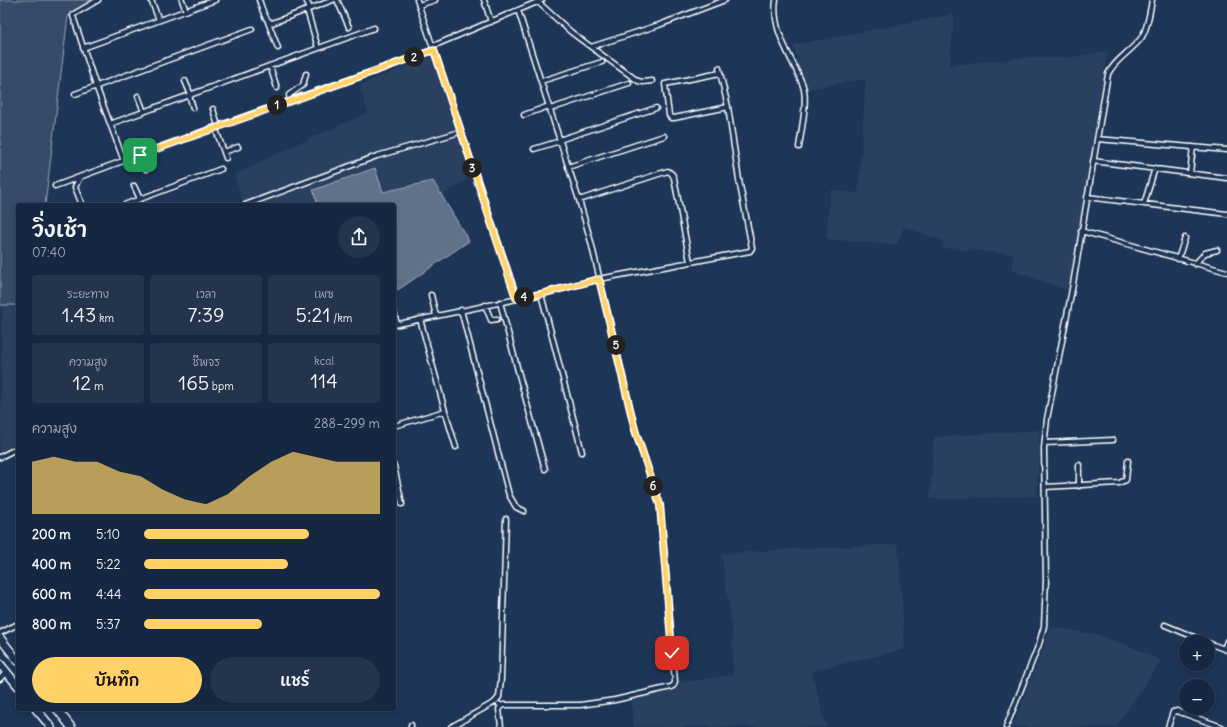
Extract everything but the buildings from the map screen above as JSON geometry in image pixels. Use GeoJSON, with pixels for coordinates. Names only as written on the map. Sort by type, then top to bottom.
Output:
{"type":"FeatureCollection","features":[{"type":"Feature","properties":{"kind":"main road"},"geometry":{"type":"LineString","coordinates":[[0,638],[16,658]]}},
{"type":"Feature","properties":{"kind":"main road"},"geometry":{"type":"LineString","coordinates":[[0,664],[16,684]]}},
{"type":"Feature","properties":{"kind":"main road"},"geometry":{"type":"LineString","coordinates":[[38,711],[51,727]]}},
{"type":"Feature","properties":{"kind":"main road"},"geometry":{"type":"LineString","coordinates":[[59,711],[71,727]]}},
{"type":"Feature","properties":{"kind":"street"},"geometry":{"type":"LineString","coordinates":[[98,0],[73,15],[96,86],[124,161]]}},
{"type":"Feature","properties":{"kind":"street"},"geometry":{"type":"LineString","coordinates":[[151,0],[159,20]]}},
{"type":"Feature","properties":{"kind":"street"},"geometry":{"type":"LineString","coordinates":[[182,0],[186,11]]}},
{"type":"Feature","properties":{"kind":"street"},"geometry":{"type":"LineString","coordinates":[[84,48],[186,11],[206,2],[215,0]]}},
{"type":"Feature","properties":{"kind":"street"},"geometry":{"type":"LineString","coordinates":[[259,0],[278,48]]}},
{"type":"Feature","properties":{"kind":"street"},"geometry":{"type":"LineString","coordinates":[[306,0],[309,6],[307,10],[318,48]]}},
{"type":"Feature","properties":{"kind":"street"},"geometry":{"type":"LineString","coordinates":[[268,22],[272,23],[333,0]]}},
{"type":"Feature","properties":{"kind":"street"},"geometry":{"type":"LineString","coordinates":[[337,0],[349,27]]}},
{"type":"Feature","properties":{"kind":"street"},"geometry":{"type":"LineString","coordinates":[[417,0],[516,298]]}},
{"type":"Feature","properties":{"kind":"street"},"geometry":{"type":"LineString","coordinates":[[419,5],[435,0]]}},
{"type":"Feature","properties":{"kind":"street"},"geometry":{"type":"LineString","coordinates":[[484,0],[491,22]]}},
{"type":"Feature","properties":{"kind":"street"},"geometry":{"type":"LineString","coordinates":[[591,46],[659,24],[725,0]]}},
{"type":"Feature","properties":{"kind":"street"},"geometry":{"type":"LineString","coordinates":[[776,0],[777,26],[803,87],[804,113],[799,147]]}},
{"type":"Feature","properties":{"kind":"street"},"geometry":{"type":"LineString","coordinates":[[1006,727],[1041,640],[1044,626],[1046,580],[1045,443],[1048,408],[1070,300],[1108,74],[1111,68],[1142,36],[1152,0]]}},
{"type":"Feature","properties":{"kind":"street"},"geometry":{"type":"LineString","coordinates":[[54,186],[434,48],[540,1],[571,32],[638,81],[652,81]]}},
{"type":"Feature","properties":{"kind":"street"},"geometry":{"type":"LineString","coordinates":[[501,706],[580,705],[615,700],[671,687],[675,682],[660,505],[635,430],[580,200],[518,10]]}},
{"type":"Feature","properties":{"kind":"street"},"geometry":{"type":"LineString","coordinates":[[110,124],[374,28]]}},
{"type":"Feature","properties":{"kind":"street"},"geometry":{"type":"LineString","coordinates":[[75,94],[252,29]]}},
{"type":"Feature","properties":{"kind":"street"},"geometry":{"type":"LineString","coordinates":[[541,81],[602,62]]}},
{"type":"Feature","properties":{"kind":"street"},"geometry":{"type":"LineString","coordinates":[[270,66],[277,88]]}},
{"type":"Feature","properties":{"kind":"street"},"geometry":{"type":"LineString","coordinates":[[396,324],[541,294],[599,279],[750,252],[752,248],[739,180],[728,107],[719,68]]}},
{"type":"Feature","properties":{"kind":"street"},"geometry":{"type":"LineString","coordinates":[[720,73],[665,84],[669,115],[671,118],[674,118],[728,107]]}},
{"type":"Feature","properties":{"kind":"street"},"geometry":{"type":"LineString","coordinates":[[290,101],[289,95],[303,85],[306,74]]}},
{"type":"Feature","properties":{"kind":"street"},"geometry":{"type":"LineString","coordinates":[[185,81],[193,108]]}},
{"type":"Feature","properties":{"kind":"street"},"geometry":{"type":"LineString","coordinates":[[524,115],[629,83]]}},
{"type":"Feature","properties":{"kind":"street"},"geometry":{"type":"LineString","coordinates":[[138,96],[144,112]]}},
{"type":"Feature","properties":{"kind":"street"},"geometry":{"type":"LineString","coordinates":[[213,108],[226,158]]}},
{"type":"Feature","properties":{"kind":"street"},"geometry":{"type":"LineString","coordinates":[[534,149],[656,108]]}},
{"type":"Feature","properties":{"kind":"street"},"geometry":{"type":"LineString","coordinates":[[250,203],[377,156],[460,132]]}},
{"type":"Feature","properties":{"kind":"street"},"geometry":{"type":"LineString","coordinates":[[568,167],[664,136]]}},
{"type":"Feature","properties":{"kind":"street"},"geometry":{"type":"LineString","coordinates":[[1097,139],[1227,150]]}},
{"type":"Feature","properties":{"kind":"street"},"geometry":{"type":"LineString","coordinates":[[224,152],[238,147]]}},
{"type":"Feature","properties":{"kind":"street"},"geometry":{"type":"LineString","coordinates":[[1190,172],[1193,147]]}},
{"type":"Feature","properties":{"kind":"street"},"geometry":{"type":"LineString","coordinates":[[140,155],[146,169]]}},
{"type":"Feature","properties":{"kind":"street"},"geometry":{"type":"LineString","coordinates":[[1093,160],[1227,178]]}},
{"type":"Feature","properties":{"kind":"street"},"geometry":{"type":"LineString","coordinates":[[1144,204],[1155,168]]}},
{"type":"Feature","properties":{"kind":"street"},"geometry":{"type":"LineString","coordinates":[[129,203],[221,170]]}},
{"type":"Feature","properties":{"kind":"street"},"geometry":{"type":"LineString","coordinates":[[580,200],[668,171],[671,172],[674,178],[690,262]]}},
{"type":"Feature","properties":{"kind":"street"},"geometry":{"type":"LineString","coordinates":[[80,176],[76,187],[81,203]]}},
{"type":"Feature","properties":{"kind":"street"},"geometry":{"type":"LineString","coordinates":[[134,186],[140,199]]}},
{"type":"Feature","properties":{"kind":"street"},"geometry":{"type":"LineString","coordinates":[[1087,198],[1227,214]]}},
{"type":"Feature","properties":{"kind":"street"},"geometry":{"type":"LineString","coordinates":[[1081,231],[1227,272]]}},
{"type":"Feature","properties":{"kind":"street"},"geometry":{"type":"LineString","coordinates":[[1178,259],[1185,238]]}},
{"type":"Feature","properties":{"kind":"street"},"geometry":{"type":"LineString","coordinates":[[1195,264],[1205,253],[1217,250]]}},
{"type":"Feature","properties":{"kind":"street"},"geometry":{"type":"LineString","coordinates":[[541,294],[582,452]]}},
{"type":"Feature","properties":{"kind":"street"},"geometry":{"type":"LineString","coordinates":[[431,295],[436,316]]}},
{"type":"Feature","properties":{"kind":"street"},"geometry":{"type":"LineString","coordinates":[[500,302],[545,469]]}},
{"type":"Feature","properties":{"kind":"street"},"geometry":{"type":"LineString","coordinates":[[485,305],[491,320],[497,319]]}},
{"type":"Feature","properties":{"kind":"street"},"geometry":{"type":"LineString","coordinates":[[461,310],[509,495],[516,507],[524,511]]}},
{"type":"Feature","properties":{"kind":"street"},"geometry":{"type":"LineString","coordinates":[[420,319],[456,447]]}},
{"type":"Feature","properties":{"kind":"street"},"geometry":{"type":"LineString","coordinates":[[396,425],[445,411]]}},
{"type":"Feature","properties":{"kind":"street"},"geometry":{"type":"LineString","coordinates":[[1045,443],[1113,440]]}},
{"type":"Feature","properties":{"kind":"street"},"geometry":{"type":"LineString","coordinates":[[0,457],[16,449]]}},
{"type":"Feature","properties":{"kind":"street"},"geometry":{"type":"LineString","coordinates":[[1045,487],[1113,484],[1123,482],[1126,480],[1128,461]]}},
{"type":"Feature","properties":{"kind":"street"},"geometry":{"type":"LineString","coordinates":[[1079,465],[1079,486]]}},
{"type":"Feature","properties":{"kind":"street"},"geometry":{"type":"LineString","coordinates":[[396,476],[402,504]]}},
{"type":"Feature","properties":{"kind":"street"},"geometry":{"type":"LineString","coordinates":[[451,727],[497,701],[500,692],[506,519]]}},
{"type":"Feature","properties":{"kind":"street"},"geometry":{"type":"LineString","coordinates":[[0,632],[16,625]]}},
{"type":"Feature","properties":{"kind":"street"},"geometry":{"type":"LineString","coordinates":[[1165,625],[1190,635]]}},
{"type":"Feature","properties":{"kind":"street"},"geometry":{"type":"LineString","coordinates":[[1215,646],[1225,650],[1227,641]]}},
{"type":"Feature","properties":{"kind":"street"},"geometry":{"type":"LineString","coordinates":[[0,679],[6,672]]}},
{"type":"Feature","properties":{"kind":"street"},"geometry":{"type":"LineString","coordinates":[[497,701],[501,706]]}},
{"type":"Feature","properties":{"kind":"street"},"geometry":{"type":"LineString","coordinates":[[501,706],[499,709],[501,727]]}},
{"type":"Feature","properties":{"kind":"street"},"geometry":{"type":"LineString","coordinates":[[1168,727],[1173,712],[1177,711],[1222,727]]}},
{"type":"Feature","properties":{"kind":"shaded area"},"geometry":{"type":"Polygon","coordinates":[[[0,0],[95,0],[68,16],[45,203],[16,203],[16,305],[0,305],[0,0]]]}},
{"type":"Feature","properties":{"kind":"shaded area"},"geometry":{"type":"Polygon","coordinates":[[[954,14],[950,65],[1030,57],[1067,58],[1108,51],[1068,291],[1011,270],[1013,254],[942,248],[943,241],[904,227],[897,245],[826,239],[831,190],[858,193],[866,79],[807,89],[793,45],[954,14]]]}},
{"type":"Feature","properties":{"kind":"shaded area"},"geometry":{"type":"Polygon","coordinates":[[[433,56],[460,132],[473,175],[441,196],[433,181],[382,192],[374,168],[313,191],[317,203],[243,203],[234,175],[306,140],[368,113],[359,85],[433,56]]]}},
{"type":"Feature","properties":{"kind":"shaded area"},"geometry":{"type":"Polygon","coordinates":[[[375,168],[383,192],[433,181],[469,241],[398,290],[396,284],[396,203],[317,203],[313,190],[375,168]]]}},
{"type":"Feature","properties":{"kind":"shaded area"},"geometry":{"type":"Polygon","coordinates":[[[2,305],[16,305],[16,452],[0,461],[2,305]]]}},
{"type":"Feature","properties":{"kind":"shaded area"},"geometry":{"type":"Polygon","coordinates":[[[1040,430],[1037,496],[930,499],[934,437],[1040,430]]]}},
{"type":"Feature","properties":{"kind":"shaded area"},"geometry":{"type":"Polygon","coordinates":[[[898,544],[905,649],[812,671],[826,727],[634,727],[631,700],[680,688],[679,683],[733,675],[732,627],[721,554],[898,544]]]}},
{"type":"Feature","properties":{"kind":"shaded area"},"geometry":{"type":"Polygon","coordinates":[[[1051,627],[1099,635],[1142,651],[1161,661],[1116,727],[1013,727],[1051,627]]]}},
{"type":"Feature","properties":{"kind":"route"},"geometry":{"type":"LineString","coordinates":[[140,155],[434,50],[516,298],[541,294],[599,279],[635,430],[660,505],[672,653]]}}]}
